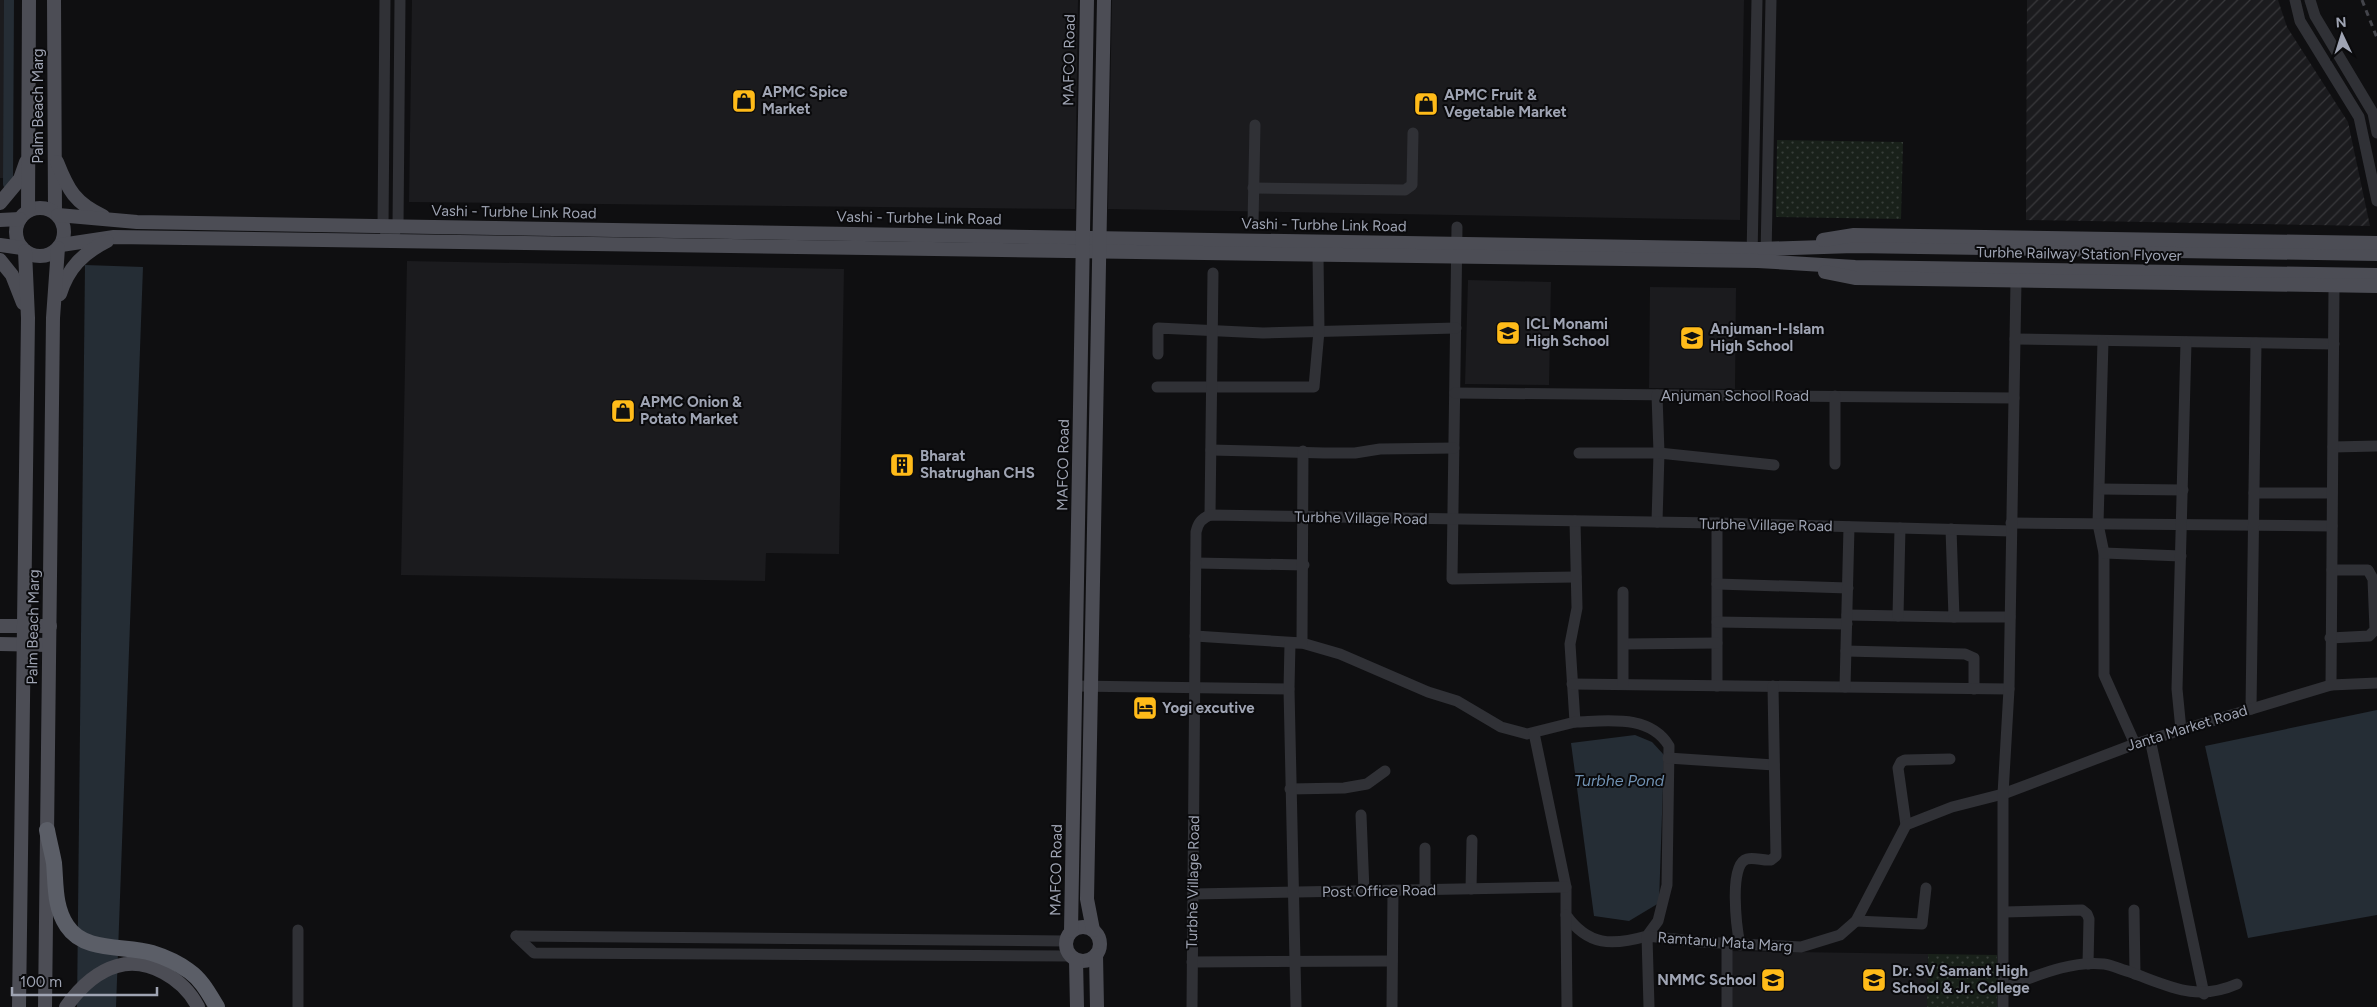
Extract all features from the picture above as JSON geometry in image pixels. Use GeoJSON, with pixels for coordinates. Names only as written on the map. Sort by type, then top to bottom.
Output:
{"type":"FeatureCollection","features":[{"type":"Feature","properties":{"kind":"highway"},"geometry":{"type":"LineString","coordinates":[[47,830],[54,862],[56,896],[60,912],[68,927],[80,938],[92,943],[150,952],[164,957],[191,972],[205,987],[216,1007]]}},
{"type":"Feature","properties":{"kind":"main road","name":"Palm Beach Marg"},"geometry":{"type":"LineString","coordinates":[[24,215],[29,154],[29,0]]}},
{"type":"Feature","properties":{"kind":"main road","name":"Palm Beach Marg"},"geometry":{"type":"LineString","coordinates":[[54,0],[56,214]]}},
{"type":"Feature","properties":{"kind":"main road","name":"MAFCO Road"},"geometry":{"type":"LineString","coordinates":[[1068,936],[1075,701],[1087,0]]}},
{"type":"Feature","properties":{"kind":"main road"},"geometry":{"type":"LineString","coordinates":[[1093,930],[1087,898],[1104,0]]}},
{"type":"Feature","properties":{"kind":"main road"},"geometry":{"type":"LineString","coordinates":[[0,203],[20,178],[29,154]]}},
{"type":"Feature","properties":{"kind":"main road"},"geometry":{"type":"LineString","coordinates":[[54,154],[72,196],[87,208],[114,221]]}},
{"type":"Feature","properties":{"kind":"main road"},"geometry":{"type":"LineString","coordinates":[[0,220],[24,215],[42,208],[56,214],[65,230],[60,247],[44,256],[36,256],[24,250],[0,245]]}},
{"type":"Feature","properties":{"kind":"main road","name":"Vashi - Turbhe Link Road"},"geometry":{"type":"LineString","coordinates":[[56,214],[114,221],[858,234],[1318,255],[1457,250]]}},
{"type":"Feature","properties":{"kind":"main road"},"geometry":{"type":"LineString","coordinates":[[24,215],[16,234],[24,250]]}},
{"type":"Feature","properties":{"kind":"main road"},"geometry":{"type":"LineString","coordinates":[[1780,248],[1854,234],[2377,243]]}},
{"type":"Feature","properties":{"kind":"main road"},"geometry":{"type":"LineString","coordinates":[[54,318],[64,282],[71,269],[82,256],[114,237]]}},
{"type":"Feature","properties":{"kind":"main road","name":"Vashi - Turbhe Link Road"},"geometry":{"type":"LineString","coordinates":[[60,247],[114,237],[858,248],[1083,244]]}},
{"type":"Feature","properties":{"kind":"main road","name":"Vashi - Turbhe Link Road"},"geometry":{"type":"LineString","coordinates":[[1100,245],[1759,255],[1780,248]]}},
{"type":"Feature","properties":{"kind":"main road","name":"Turbhe Railway Station Flyover"},"geometry":{"type":"LineString","coordinates":[[1780,248],[1854,246],[2377,254]]}},
{"type":"Feature","properties":{"kind":"main road","name":"Palm Beach Marg"},"geometry":{"type":"LineString","coordinates":[[44,1007],[54,318],[60,247]]}},
{"type":"Feature","properties":{"kind":"main road","name":"Palm Beach Marg"},"geometry":{"type":"LineString","coordinates":[[19,1007],[28,318],[24,250]]}},
{"type":"Feature","properties":{"kind":"main road","name":"Vashi - Turbhe Link Road"},"geometry":{"type":"LineString","coordinates":[[1759,255],[1780,263]]}},
{"type":"Feature","properties":{"kind":"main road"},"geometry":{"type":"LineString","coordinates":[[0,260],[12,275],[20,291],[28,318]]}},
{"type":"Feature","properties":{"kind":"main road"},"geometry":{"type":"LineString","coordinates":[[1780,263],[1855,278],[2377,286]]}},
{"type":"Feature","properties":{"kind":"main road","name":"Turbhe Railway Station Flyover"},"geometry":{"type":"LineString","coordinates":[[1780,263],[1854,267],[2377,274]]}},
{"type":"Feature","properties":{"kind":"main road"},"geometry":{"type":"LineString","coordinates":[[0,626],[50,626]]}},
{"type":"Feature","properties":{"kind":"main road"},"geometry":{"type":"LineString","coordinates":[[0,644],[49,645]]}},
{"type":"Feature","properties":{"kind":"main road"},"geometry":{"type":"LineString","coordinates":[[1096,955],[1087,961],[1073,958],[1067,952],[1068,936],[1082,927],[1093,930],[1097,934],[1100,945],[1096,955],[1097,1007]]}},
{"type":"Feature","properties":{"kind":"main road"},"geometry":{"type":"LineString","coordinates":[[1073,958],[1077,1007]]}},
{"type":"Feature","properties":{"kind":"main road"},"geometry":{"type":"LineString","coordinates":[[66,1007],[90,981],[110,969],[129,964],[142,965],[167,975],[179,983],[198,1007]]}},
{"type":"Feature","properties":{"kind":"main road"},"geometry":{"type":"LineString","coordinates":[[15,1007],[19,987]]}},
{"type":"Feature","properties":{"kind":"street"},"geometry":{"type":"LineString","coordinates":[[386,0],[383,226],[390,241]]}},
{"type":"Feature","properties":{"kind":"street"},"geometry":{"type":"LineString","coordinates":[[390,241],[398,226],[400,0]]}},
{"type":"Feature","properties":{"kind":"street"},"geometry":{"type":"LineString","coordinates":[[1757,0],[1759,255]]}},
{"type":"Feature","properties":{"kind":"street"},"geometry":{"type":"LineString","coordinates":[[1759,255],[1771,0]]}},
{"type":"Feature","properties":{"kind":"street"},"geometry":{"type":"LineString","coordinates":[[2295,0],[2300,22],[2359,117],[2377,200]]}},
{"type":"Feature","properties":{"kind":"street"},"geometry":{"type":"LineString","coordinates":[[2310,0],[2315,16],[2373,113],[2377,133]]}},
{"type":"Feature","properties":{"kind":"street"},"geometry":{"type":"LineString","coordinates":[[1252,224],[1255,125]]}},
{"type":"Feature","properties":{"kind":"street"},"geometry":{"type":"LineString","coordinates":[[1253,188],[1405,190],[1412,185],[1414,172],[1413,133]]}},
{"type":"Feature","properties":{"kind":"street"},"geometry":{"type":"LineString","coordinates":[[1457,227],[1452,579],[1576,577]]}},
{"type":"Feature","properties":{"kind":"street"},"geometry":{"type":"LineString","coordinates":[[858,234],[858,248]]}},
{"type":"Feature","properties":{"kind":"street"},"geometry":{"type":"LineString","coordinates":[[1157,387],[1314,387],[1319,331],[1318,255]]}},
{"type":"Feature","properties":{"kind":"street"},"geometry":{"type":"LineString","coordinates":[[1210,515],[1213,273]]}},
{"type":"Feature","properties":{"kind":"street"},"geometry":{"type":"LineString","coordinates":[[2003,1007],[2003,794],[2009,689],[2016,281]]}},
{"type":"Feature","properties":{"kind":"street"},"geometry":{"type":"LineString","coordinates":[[2331,685],[2334,286]]}},
{"type":"Feature","properties":{"kind":"street"},"geometry":{"type":"LineString","coordinates":[[1158,354],[1158,328],[1263,333],[1456,328]]}},
{"type":"Feature","properties":{"kind":"street"},"geometry":{"type":"LineString","coordinates":[[2015,339],[2334,344]]}},
{"type":"Feature","properties":{"kind":"street"},"geometry":{"type":"LineString","coordinates":[[2103,341],[2098,524],[2104,553],[2104,675],[2134,744]]}},
{"type":"Feature","properties":{"kind":"street"},"geometry":{"type":"LineString","coordinates":[[2181,730],[2178,689],[2186,342]]}},
{"type":"Feature","properties":{"kind":"street"},"geometry":{"type":"LineString","coordinates":[[2251,709],[2256,343]]}},
{"type":"Feature","properties":{"kind":"street","name":"Anjuman School Road"},"geometry":{"type":"LineString","coordinates":[[1455,393],[2014,398]]}},
{"type":"Feature","properties":{"kind":"street"},"geometry":{"type":"LineString","coordinates":[[1656,395],[1659,453],[1657,522]]}},
{"type":"Feature","properties":{"kind":"street"},"geometry":{"type":"LineString","coordinates":[[1835,396],[1835,464]]}},
{"type":"Feature","properties":{"kind":"street"},"geometry":{"type":"LineString","coordinates":[[2333,447],[2377,446]]}},
{"type":"Feature","properties":{"kind":"street"},"geometry":{"type":"LineString","coordinates":[[1211,450],[1355,453],[1380,449],[1454,448]]}},
{"type":"Feature","properties":{"kind":"street"},"geometry":{"type":"LineString","coordinates":[[1302,643],[1304,565],[1303,451]]}},
{"type":"Feature","properties":{"kind":"street"},"geometry":{"type":"LineString","coordinates":[[1579,453],[1659,453],[1774,465]]}},
{"type":"Feature","properties":{"kind":"street"},"geometry":{"type":"LineString","coordinates":[[2100,489],[2183,490]]}},
{"type":"Feature","properties":{"kind":"street"},"geometry":{"type":"LineString","coordinates":[[2254,493],[2332,493]]}},
{"type":"Feature","properties":{"kind":"street","name":"Turbhe Village Road"},"geometry":{"type":"LineString","coordinates":[[1192,1007],[1196,563],[1198,524],[1202,518],[1210,515],[1717,523],[1951,529],[2098,524],[2332,526]]}},
{"type":"Feature","properties":{"kind":"street"},"geometry":{"type":"LineString","coordinates":[[1575,521],[1577,608],[1570,644],[1575,722]]}},
{"type":"Feature","properties":{"kind":"street"},"geometry":{"type":"LineString","coordinates":[[1717,523],[1717,686]]}},
{"type":"Feature","properties":{"kind":"street"},"geometry":{"type":"LineString","coordinates":[[1078,525],[1094,524]]}},
{"type":"Feature","properties":{"kind":"street"},"geometry":{"type":"LineString","coordinates":[[1845,687],[1849,526]]}},
{"type":"Feature","properties":{"kind":"street"},"geometry":{"type":"LineString","coordinates":[[1898,616],[1900,528]]}},
{"type":"Feature","properties":{"kind":"street"},"geometry":{"type":"LineString","coordinates":[[1951,529],[1954,616]]}},
{"type":"Feature","properties":{"kind":"street"},"geometry":{"type":"LineString","coordinates":[[2104,553],[2181,556]]}},
{"type":"Feature","properties":{"kind":"street"},"geometry":{"type":"LineString","coordinates":[[1196,563],[1304,565]]}},
{"type":"Feature","properties":{"kind":"street"},"geometry":{"type":"LineString","coordinates":[[2330,638],[2370,636],[2376,630],[2373,578],[2371,573],[2368,570],[2332,570]]}},
{"type":"Feature","properties":{"kind":"street"},"geometry":{"type":"LineString","coordinates":[[1717,584],[1848,588]]}},
{"type":"Feature","properties":{"kind":"street"},"geometry":{"type":"LineString","coordinates":[[1623,592],[1623,684]]}},
{"type":"Feature","properties":{"kind":"street"},"geometry":{"type":"LineString","coordinates":[[1717,622],[1898,616],[2010,617]]}},
{"type":"Feature","properties":{"kind":"street"},"geometry":{"type":"LineString","coordinates":[[1195,636],[1302,643],[1340,654],[1428,692],[1457,701],[1501,727],[1527,734],[1575,722],[1633,722],[1650,727],[1662,735],[1669,746],[1667,885],[1658,921],[1647,936],[1649,1007]]}},
{"type":"Feature","properties":{"kind":"street"},"geometry":{"type":"LineString","coordinates":[[1296,1007],[1289,689],[1290,643],[1302,643]]}},
{"type":"Feature","properties":{"kind":"street"},"geometry":{"type":"LineString","coordinates":[[1624,644],[1717,643]]}},
{"type":"Feature","properties":{"kind":"street"},"geometry":{"type":"LineString","coordinates":[[1846,651],[1965,654],[1974,658],[1974,689]]}},
{"type":"Feature","properties":{"kind":"street","name":"Janta Market Road"},"geometry":{"type":"LineString","coordinates":[[2003,794],[2134,744],[2331,685],[2377,683]]}},
{"type":"Feature","properties":{"kind":"street"},"geometry":{"type":"LineString","coordinates":[[1572,684],[2009,689]]}},
{"type":"Feature","properties":{"kind":"street"},"geometry":{"type":"LineString","coordinates":[[1075,686],[1289,689]]}},
{"type":"Feature","properties":{"kind":"street"},"geometry":{"type":"LineString","coordinates":[[1740,945],[1736,912],[1736,873],[1740,864],[1746,859],[1771,860],[1776,856],[1773,686]]}},
{"type":"Feature","properties":{"kind":"street"},"geometry":{"type":"LineString","coordinates":[[1075,701],[1091,702]]}},
{"type":"Feature","properties":{"kind":"street"},"geometry":{"type":"LineString","coordinates":[[1534,733],[1566,887],[1567,1007]]}},
{"type":"Feature","properties":{"kind":"street"},"geometry":{"type":"LineString","coordinates":[[2150,739],[2204,994]]}},
{"type":"Feature","properties":{"kind":"street"},"geometry":{"type":"LineString","coordinates":[[1668,758],[1774,765]]}},
{"type":"Feature","properties":{"kind":"street"},"geometry":{"type":"LineString","coordinates":[[1950,759],[1905,760],[1901,762],[1898,768],[1906,825],[1952,807],[2003,794]]}},
{"type":"Feature","properties":{"kind":"street"},"geometry":{"type":"LineString","coordinates":[[1290,789],[1344,788],[1367,784],[1385,771]]}},
{"type":"Feature","properties":{"kind":"street"},"geometry":{"type":"LineString","coordinates":[[1361,815],[1364,891]]}},
{"type":"Feature","properties":{"kind":"street","name":"Ramtanu Mata Marg"},"geometry":{"type":"LineString","coordinates":[[1566,915],[1582,934],[1594,940],[1625,941],[1647,936],[1740,945],[1801,947],[1840,935],[1856,921],[1906,825]]}},
{"type":"Feature","properties":{"kind":"street"},"geometry":{"type":"LineString","coordinates":[[1471,889],[1472,840]]}},
{"type":"Feature","properties":{"kind":"street"},"geometry":{"type":"LineString","coordinates":[[1425,848],[1425,890]]}},
{"type":"Feature","properties":{"kind":"street","name":"Post Office Road"},"geometry":{"type":"LineString","coordinates":[[1193,894],[1566,887]]}},
{"type":"Feature","properties":{"kind":"street"},"geometry":{"type":"LineString","coordinates":[[1856,921],[1922,924],[1926,888]]}},
{"type":"Feature","properties":{"kind":"street"},"geometry":{"type":"LineString","coordinates":[[1392,1007],[1394,890]]}},
{"type":"Feature","properties":{"kind":"street"},"geometry":{"type":"LineString","coordinates":[[2004,912],[2082,910],[2089,919],[2088,964]]}},
{"type":"Feature","properties":{"kind":"street"},"geometry":{"type":"LineString","coordinates":[[2134,910],[2134,974]]}},
{"type":"Feature","properties":{"kind":"street"},"geometry":{"type":"LineString","coordinates":[[298,930],[298,1007]]}},
{"type":"Feature","properties":{"kind":"street"},"geometry":{"type":"LineString","coordinates":[[1068,936],[516,936],[534,952],[1073,958]]}},
{"type":"Feature","properties":{"kind":"street"},"geometry":{"type":"LineString","coordinates":[[1727,944],[1727,1007]]}},
{"type":"Feature","properties":{"kind":"street"},"geometry":{"type":"LineString","coordinates":[[1192,962],[1296,963],[1392,961]]}},
{"type":"Feature","properties":{"kind":"street"},"geometry":{"type":"LineString","coordinates":[[2004,988],[2046,973],[2076,965],[2088,964],[2104,964],[2172,988],[2204,994],[2237,984]]}},
{"type":"Feature","properties":{"kind":"shaded area"},"geometry":{"type":"Polygon","coordinates":[[[0,0],[6,0],[4,178],[0,178],[0,0]]]}},
{"type":"Feature","properties":{"kind":"shaded area","name":"APMC Spice Market"},"geometry":{"type":"Polygon","coordinates":[[[412,0],[1078,0],[1075,209],[409,202],[412,0]]]}},
{"type":"Feature","properties":{"kind":"shaded area","name":"APMC Fruit & Vegetable Market"},"geometry":{"type":"Polygon","coordinates":[[[1112,0],[1744,0],[1740,220],[1108,209],[1112,0]]]}},
{"type":"Feature","properties":{"kind":"shaded area"},"geometry":{"type":"Polygon","coordinates":[[[2027,0],[2278,0],[2287,27],[2348,122],[2370,226],[2026,220],[2027,0]]]}},
{"type":"Feature","properties":{"kind":"shaded area"},"geometry":{"type":"Polygon","coordinates":[[[1777,140],[1903,142],[1901,219],[1776,217],[1777,140]]]}},
{"type":"Feature","properties":{"kind":"shaded area","name":"APMC Onion & Potato Market"},"geometry":{"type":"Polygon","coordinates":[[[407,261],[844,269],[839,554],[766,553],[765,581],[401,575],[407,261]]]}},
{"type":"Feature","properties":{"kind":"shaded area","name":"ICL Monami High School"},"geometry":{"type":"Polygon","coordinates":[[[1468,280],[1551,282],[1549,385],[1465,384],[1468,280]]]}},
{"type":"Feature","properties":{"kind":"shaded area","name":"Anjuman-I-Islam High School"},"geometry":{"type":"Polygon","coordinates":[[[1650,287],[1736,288],[1735,389],[1649,388],[1650,287]]]}},
{"type":"Feature","properties":{"kind":"shaded area"},"geometry":{"type":"Polygon","coordinates":[[[1727,951],[1928,954],[1927,1007],[1726,1007],[1727,951]]]}},
{"type":"Feature","properties":{"kind":"shaded area"},"geometry":{"type":"Polygon","coordinates":[[[1928,954],[1997,955],[1997,1007],[1927,1007],[1928,954]]]}},
{"type":"Feature","properties":{"kind":"water"},"geometry":{"type":"Polygon","coordinates":[[[85,265],[143,267],[116,1007],[77,1007],[85,265]]]}},
{"type":"Feature","properties":{"kind":"water"},"geometry":{"type":"Polygon","coordinates":[[[2377,710],[2377,915],[2248,938],[2205,746],[2377,710]]]}},
{"type":"Feature","properties":{"kind":"water","name":"Turbhe Pond"},"geometry":{"type":"Polygon","coordinates":[[[1635,735],[1652,742],[1664,755],[1659,903],[1629,921],[1594,916],[1571,743],[1635,735]]]}},
{"type":"Feature","properties":{"kind":"waterway"},"geometry":{"type":"LineString","coordinates":[[8,184],[9,0]]}},
{"type":"Feature","properties":{"kind":"railway"},"geometry":{"type":"LineString","coordinates":[[2362,0],[2377,38]]}},
{"type":"Feature","properties":{"kind":"place","name":"APMC Spice Market"},"geometry":{"type":"Point","coordinates":[744,101]}},
{"type":"Feature","properties":{"kind":"place","name":"APMC Fruit & Vegetable Market"},"geometry":{"type":"Point","coordinates":[1426,104]}},
{"type":"Feature","properties":{"kind":"place","name":"ICL Monami High School"},"geometry":{"type":"Point","coordinates":[1508,333]}},
{"type":"Feature","properties":{"kind":"place","name":"Anjuman-I-Islam High School"},"geometry":{"type":"Point","coordinates":[1692,338]}},
{"type":"Feature","properties":{"kind":"place","name":"APMC Onion & Potato Market"},"geometry":{"type":"Point","coordinates":[623,411]}},
{"type":"Feature","properties":{"kind":"place","name":"Bharat Shatrughan CHS"},"geometry":{"type":"Point","coordinates":[902,465]}},
{"type":"Feature","properties":{"kind":"place","name":"Yogi excutive"},"geometry":{"type":"Point","coordinates":[1145,708]}},
{"type":"Feature","properties":{"kind":"place","name":"NMMC School"},"geometry":{"type":"Point","coordinates":[1773,980]}},
{"type":"Feature","properties":{"kind":"place","name":"Dr. SV Samant High School & Jr. College"},"geometry":{"type":"Point","coordinates":[1874,980]}}]}
